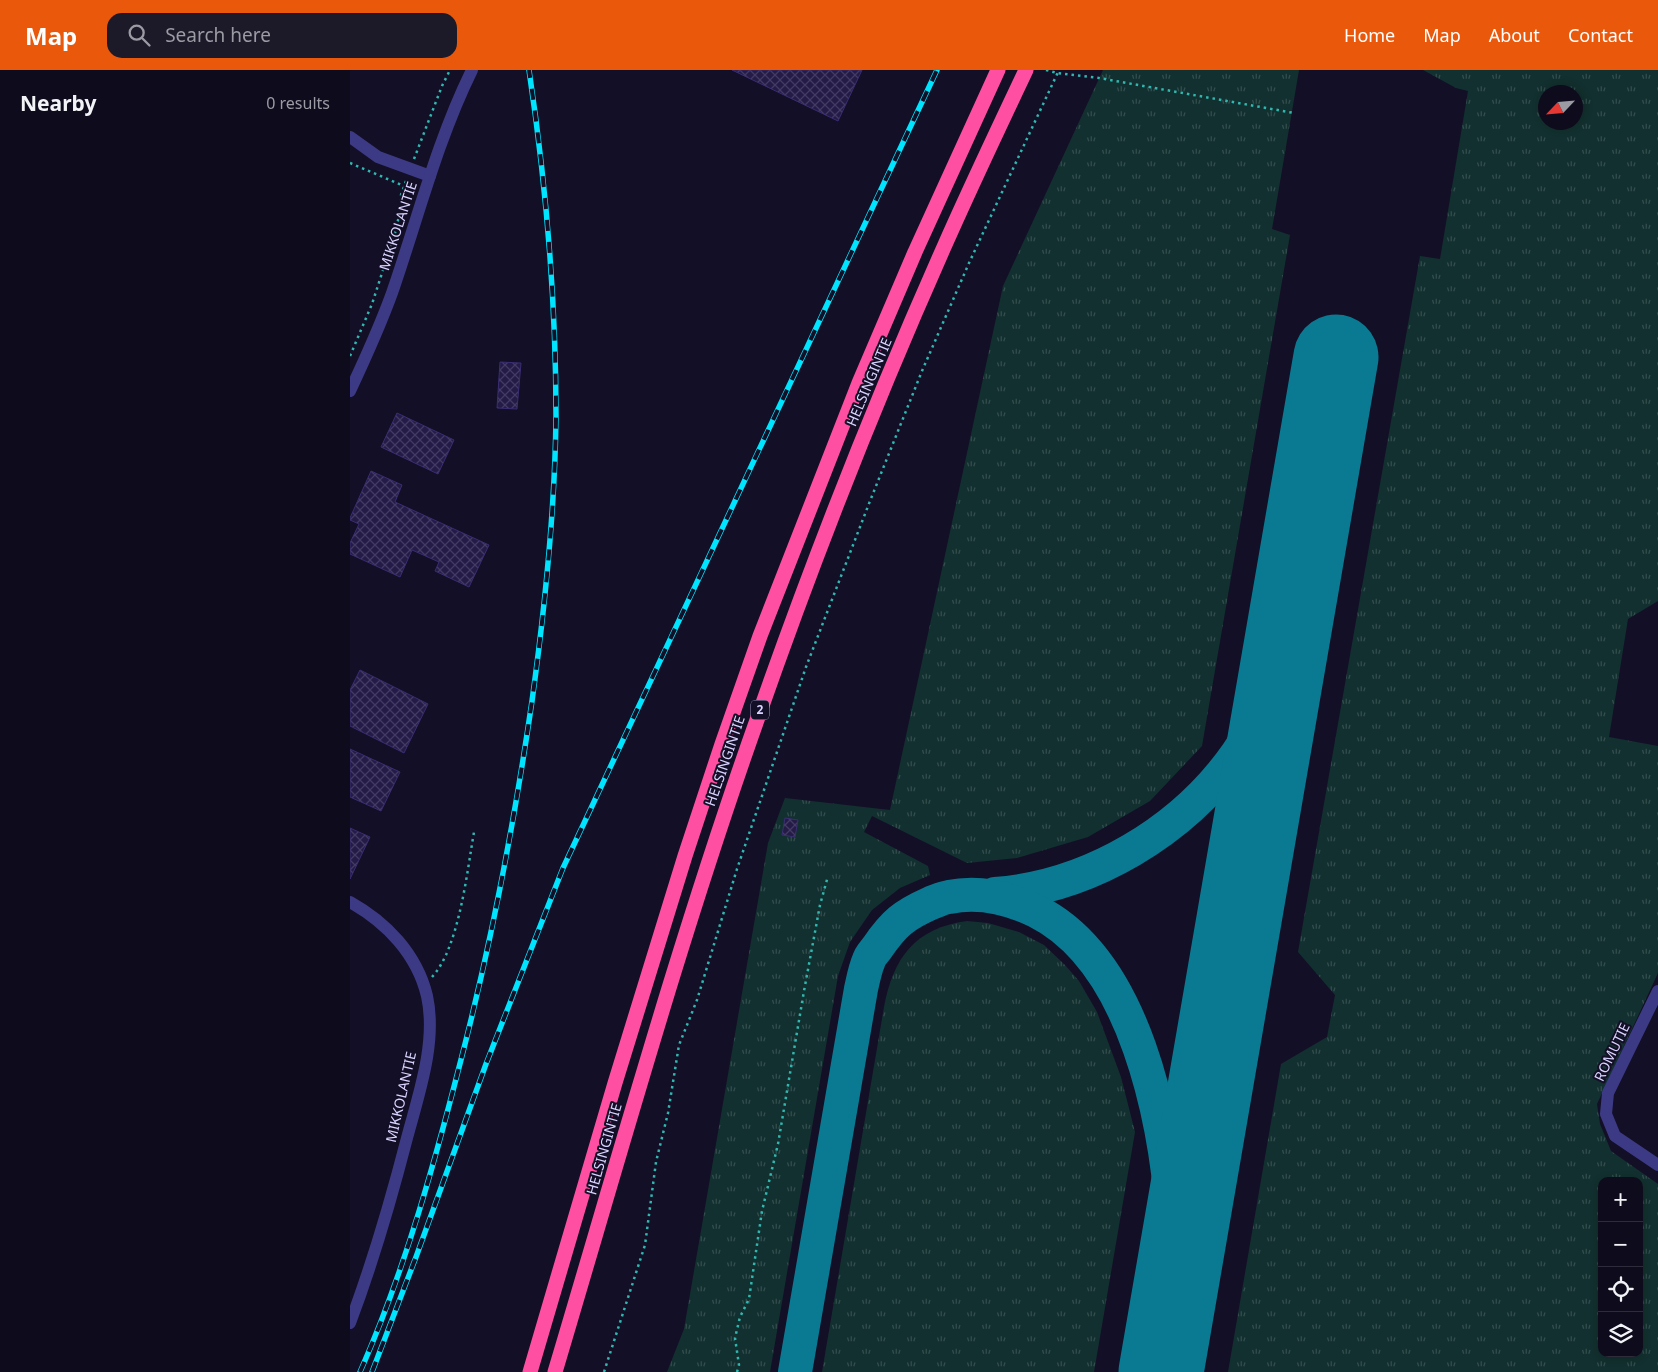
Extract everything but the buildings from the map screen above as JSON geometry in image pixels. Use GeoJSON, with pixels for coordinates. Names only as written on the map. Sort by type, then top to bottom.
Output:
{"type":"FeatureCollection","features":[{"type":"Feature","properties":{"kind":"highway","name":"HELSINGINTIE"},"geometry":{"type":"LineString","coordinates":[[530,1372],[615,1084],[680,875],[722,744],[757,644],[859,383],[914,252],[998,70]]}},
{"type":"Feature","properties":{"kind":"highway","name":"HELSINGINTIE"},"geometry":{"type":"LineString","coordinates":[[555,1372],[677,960],[720,828],[785,641],[886,382],[944,246],[1026,70]]}},
{"type":"Feature","properties":{"kind":"street","name":"MIKKOLANTIE"},"geometry":{"type":"LineString","coordinates":[[350,391],[376,334],[392,292],[430,176],[460,94],[472,70]]}},
{"type":"Feature","properties":{"kind":"street"},"geometry":{"type":"LineString","coordinates":[[350,137],[378,157],[430,176]]}},
{"type":"Feature","properties":{"kind":"street","name":"MIKKOLANTIE"},"geometry":{"type":"LineString","coordinates":[[350,902],[374,916],[407,950],[423,984],[429,1010],[430,1030],[427,1056],[395,1184],[373,1258],[350,1322]]}},
{"type":"Feature","properties":{"kind":"street","name":"ROMUTIE"},"geometry":{"type":"LineString","coordinates":[[1658,991],[1608,1093],[1606,1114],[1615,1136],[1658,1165]]}},
{"type":"Feature","properties":{"kind":"path"},"geometry":{"type":"LineString","coordinates":[[350,356],[372,304],[392,242],[404,186],[442,86],[450,70]]}},
{"type":"Feature","properties":{"kind":"path"},"geometry":{"type":"LineString","coordinates":[[1046,70],[1294,113]]}},
{"type":"Feature","properties":{"kind":"path"},"geometry":{"type":"LineString","coordinates":[[604,1372],[644,1245],[656,1162],[668,1113],[679,1045],[697,1000],[737,869],[806,667],[922,371],[969,262],[1058,72]]}},
{"type":"Feature","properties":{"kind":"path"},"geometry":{"type":"LineString","coordinates":[[350,163],[404,186]]}},
{"type":"Feature","properties":{"kind":"path"},"geometry":{"type":"LineString","coordinates":[[423,984],[443,964],[452,942],[474,832]]}},
{"type":"Feature","properties":{"kind":"path"},"geometry":{"type":"LineString","coordinates":[[737,1372],[739,1365],[735,1338],[740,1317],[749,1299],[762,1211],[778,1144],[820,905],[828,876]]}},
{"type":"Feature","properties":{"kind":"green space"},"geometry":{"type":"Polygon","coordinates":[[[1103,70],[1299,70],[1272,229],[1290,235],[1202,746],[1150,801],[1088,837],[1017,858],[967,863],[872,816],[864,832],[928,866],[930,875],[900,888],[872,910],[850,942],[838,976],[770,1372],[667,1372],[684,1329],[768,843],[785,798],[890,810],[1003,286],[1103,70]]]}},
{"type":"Feature","properties":{"kind":"green space"},"geometry":{"type":"Polygon","coordinates":[[[1423,70],[1658,70],[1658,601],[1628,619],[1609,737],[1658,746],[1658,973],[1597,1104],[1600,1124],[1611,1151],[1658,1184],[1658,1372],[1228,1372],[1281,1064],[1327,1037],[1335,995],[1298,952],[1420,256],[1440,259],[1468,91],[1456,88],[1423,70]]]}},
{"type":"Feature","properties":{"kind":"green space"},"geometry":{"type":"Polygon","coordinates":[[[967,921],[988,923],[1019,932],[1044,945],[1065,965],[1079,981],[1097,1012],[1121,1077],[1135,1132],[1094,1372],[822,1372],[884,1007],[893,974],[909,948],[920,938],[933,930],[967,921]]]}},
{"type":"Feature","properties":{"kind":"taxiway"},"geometry":{"type":"LineString","coordinates":[[995,894],[1030,889],[1065,880],[1099,867],[1131,850],[1162,830],[1190,807],[1215,782],[1237,754],[1253,728],[1266,700],[1287,643]]}},
{"type":"Feature","properties":{"kind":"taxiway"},"geometry":{"type":"LineString","coordinates":[[795,1372],[864,974],[871,956],[900,921],[922,907],[946,897],[983,895],[1015,902],[1036,911],[1070,935],[1099,966],[1121,1005],[1139,1047],[1153,1093],[1163,1138],[1174,1235],[1171,1317]]}},
{"type":"Feature","properties":{"kind":"runway"},"geometry":{"type":"LineString","coordinates":[[1161,1372],[1336,357]]}},
{"type":"Feature","properties":{"kind":"railway"},"geometry":{"type":"LineString","coordinates":[[360,1372],[377,1333],[406,1253],[464,1048],[503,876],[537,666],[551,523],[555,452],[556,373],[549,242],[529,70]]}},
{"type":"Feature","properties":{"kind":"railway"},"geometry":{"type":"LineString","coordinates":[[372,1372],[486,1064],[563,868],[937,70]]}}]}
